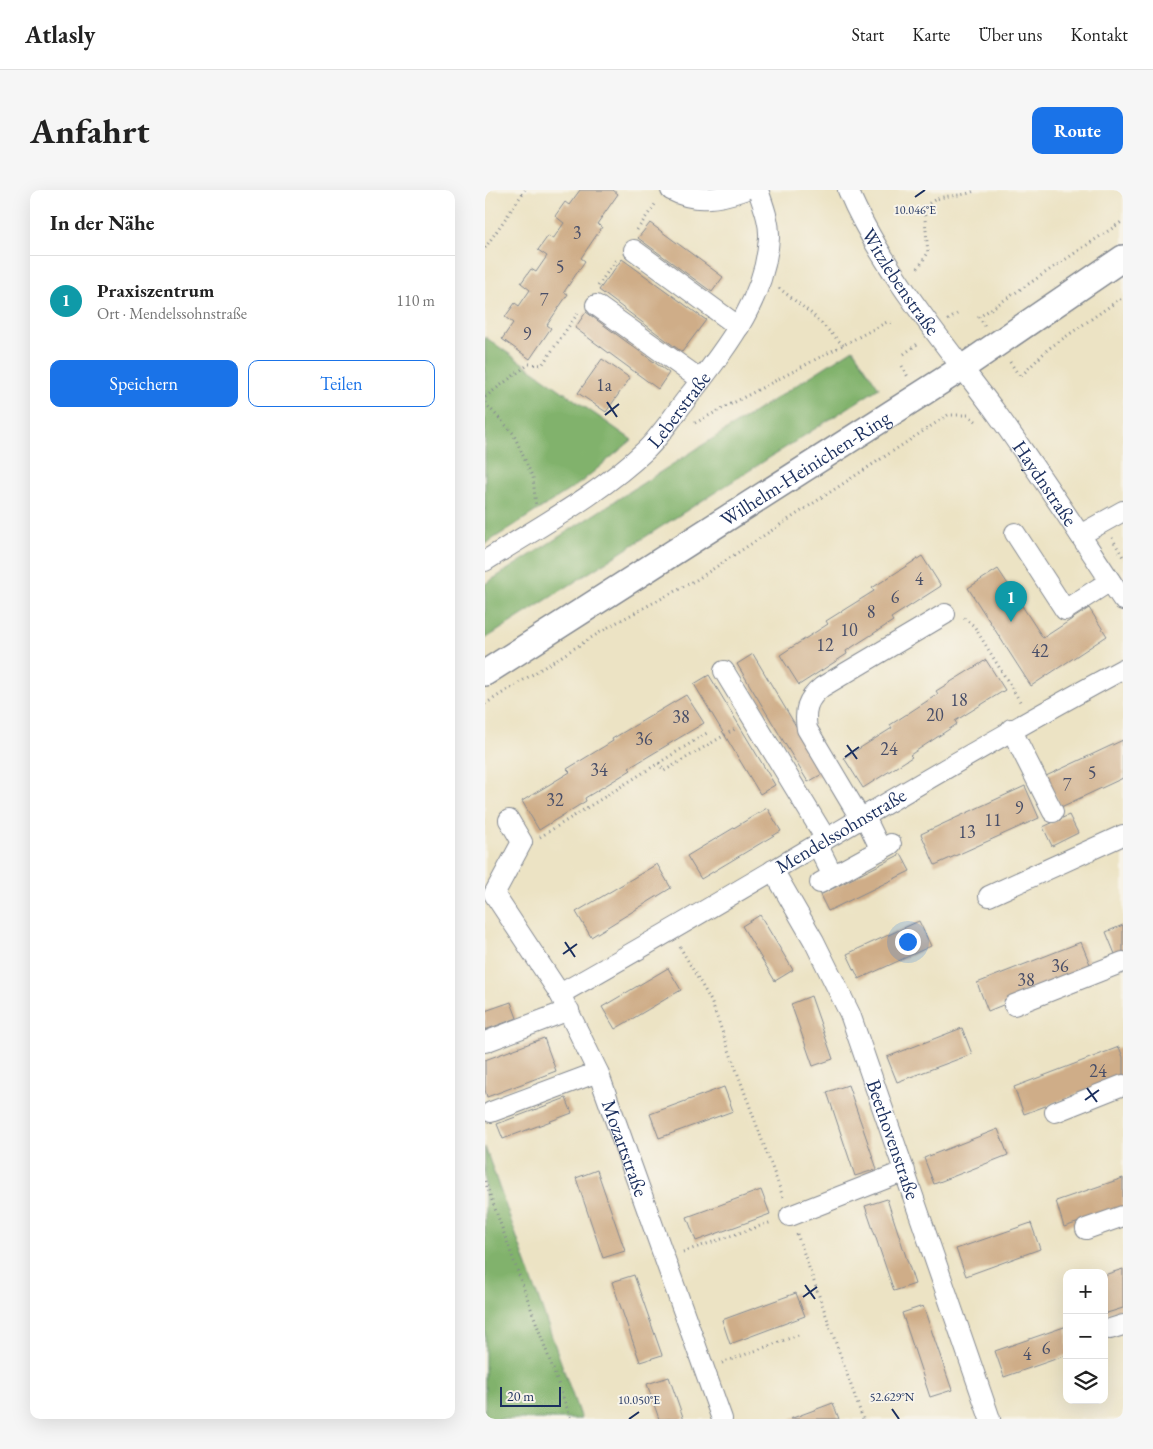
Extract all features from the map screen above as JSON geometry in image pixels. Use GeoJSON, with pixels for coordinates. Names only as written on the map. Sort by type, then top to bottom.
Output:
{"type":"FeatureCollection","features":[{"type":"Feature","properties":{"kind":"main road","name":"Wilhelm-Heinichen-Ring"},"geometry":{"type":"LineString","coordinates":[[485,673],[962,368],[1123,258]]}},
{"type":"Feature","properties":{"kind":"street","name":"Leberstraße"},"geometry":{"type":"LineString","coordinates":[[485,561],[590,495],[648,448],[701,380],[739,327],[755,299],[761,279],[769,237],[766,214],[758,190]]}},
{"type":"Feature","properties":{"kind":"street","name":"Witzlebenstraße"},"geometry":{"type":"LineString","coordinates":[[848,190],[855,208],[881,253],[962,368]]}},
{"type":"Feature","properties":{"kind":"street"},"geometry":{"type":"LineString","coordinates":[[665,194],[686,198],[714,198],[735,192]]}},
{"type":"Feature","properties":{"kind":"street"},"geometry":{"type":"LineString","coordinates":[[629,247],[739,327]]}},
{"type":"Feature","properties":{"kind":"street"},"geometry":{"type":"LineString","coordinates":[[590,302],[701,380]]}},
{"type":"Feature","properties":{"kind":"street","name":"Haydnstraße"},"geometry":{"type":"LineString","coordinates":[[962,368],[1080,535],[1123,600]]}},
{"type":"Feature","properties":{"kind":"street"},"geometry":{"type":"LineString","coordinates":[[1080,535],[1123,511]]}},
{"type":"Feature","properties":{"kind":"street"},"geometry":{"type":"LineString","coordinates":[[1015,533],[1065,610],[1110,581]]}},
{"type":"Feature","properties":{"kind":"street"},"geometry":{"type":"LineString","coordinates":[[724,671],[753,718],[821,841],[826,879],[886,847],[862,816],[807,729],[805,716],[808,701],[822,687],[945,614]]}},
{"type":"Feature","properties":{"kind":"street","name":"Mendelssohnstraße"},"geometry":{"type":"LineString","coordinates":[[485,1042],[565,1002],[671,931],[862,816],[1011,729],[1123,668]]}},
{"type":"Feature","properties":{"kind":"street"},"geometry":{"type":"LineString","coordinates":[[1011,729],[1053,812]]}},
{"type":"Feature","properties":{"kind":"street"},"geometry":{"type":"LineString","coordinates":[[509,820],[522,842]]}},
{"type":"Feature","properties":{"kind":"street"},"geometry":{"type":"LineString","coordinates":[[989,896],[1123,835]]}},
{"type":"Feature","properties":{"kind":"street","name":"Mozartstraße"},"geometry":{"type":"LineString","coordinates":[[522,842],[494,894],[565,1002],[598,1072],[723,1419]]}},
{"type":"Feature","properties":{"kind":"street","name":"Beethovenstraße"},"geometry":{"type":"LineString","coordinates":[[773,870],[814,941],[850,1014],[990,1419]]}},
{"type":"Feature","properties":{"kind":"street"},"geometry":{"type":"LineString","coordinates":[[1014,1005],[1123,962]]}},
{"type":"Feature","properties":{"kind":"street"},"geometry":{"type":"LineString","coordinates":[[491,1112],[598,1072]]}},
{"type":"Feature","properties":{"kind":"street"},"geometry":{"type":"LineString","coordinates":[[1055,1112],[1123,1085]]}},
{"type":"Feature","properties":{"kind":"street"},"geometry":{"type":"LineString","coordinates":[[790,1216],[905,1171]]}},
{"type":"Feature","properties":{"kind":"street"},"geometry":{"type":"LineString","coordinates":[[1086,1228],[1123,1216]]}},
{"type":"Feature","properties":{"kind":"path"},"geometry":{"type":"LineString","coordinates":[[485,248],[525,190]]}},
{"type":"Feature","properties":{"kind":"path"},"geometry":{"type":"LineString","coordinates":[[918,268],[928,253],[924,208],[931,200],[949,193],[976,190]]}},
{"type":"Feature","properties":{"kind":"path"},"geometry":{"type":"LineString","coordinates":[[485,397],[529,364],[542,364],[590,302],[665,194]]}},
{"type":"Feature","properties":{"kind":"path"},"geometry":{"type":"LineString","coordinates":[[979,317],[1123,220]]}},
{"type":"Feature","properties":{"kind":"path"},"geometry":{"type":"LineString","coordinates":[[761,279],[785,291],[843,345]]}},
{"type":"Feature","properties":{"kind":"path"},"geometry":{"type":"LineString","coordinates":[[1020,377],[1048,349],[1123,298]]}},
{"type":"Feature","properties":{"kind":"path"},"geometry":{"type":"LineString","coordinates":[[690,426],[887,322],[894,324]]}},
{"type":"Feature","properties":{"kind":"path"},"geometry":{"type":"LineString","coordinates":[[485,403],[513,433],[533,478],[538,528]]}},
{"type":"Feature","properties":{"kind":"path"},"geometry":{"type":"LineString","coordinates":[[485,704],[610,626],[696,580],[948,416],[968,415],[979,424]]}},
{"type":"Feature","properties":{"kind":"path"},"geometry":{"type":"LineString","coordinates":[[1119,549],[1123,557]]}},
{"type":"Feature","properties":{"kind":"path"},"geometry":{"type":"LineString","coordinates":[[945,614],[949,612],[960,616],[974,626],[1031,719]]}},
{"type":"Feature","properties":{"kind":"path"},"geometry":{"type":"LineString","coordinates":[[659,763],[664,771],[753,718]]}},
{"type":"Feature","properties":{"kind":"path"},"geometry":{"type":"LineString","coordinates":[[522,842],[542,837],[707,733]]}},
{"type":"Feature","properties":{"kind":"path"},"geometry":{"type":"LineString","coordinates":[[671,931],[711,1000],[863,1419]]}},
{"type":"Feature","properties":{"kind":"path"},"geometry":{"type":"LineString","coordinates":[[485,1181],[571,1419]]}},
{"type":"Feature","properties":{"kind":"path"},"geometry":{"type":"LineString","coordinates":[[666,1258],[790,1216]]}},
{"type":"Feature","properties":{"kind":"path"},"geometry":{"type":"LineString","coordinates":[[705,1369],[801,1334]]}},
{"type":"Feature","properties":{"kind":"green space"},"geometry":{"type":"Polygon","coordinates":[[[485,337],[632,440],[580,483],[485,544],[485,337]]]}},
{"type":"Feature","properties":{"kind":"green space"},"geometry":{"type":"Polygon","coordinates":[[[853,349],[879,388],[485,639],[485,584],[853,349]]]}},
{"type":"Feature","properties":{"kind":"green space"},"geometry":{"type":"Polygon","coordinates":[[[485,1147],[581,1419],[485,1419],[485,1147]]]}},
{"type":"Feature","properties":{"kind":"building"},"geometry":{"type":"Polygon","coordinates":[[[580,190],[613,190],[618,194],[597,224],[602,227],[581,258],[585,261],[564,292],[568,294],[547,325],[551,328],[530,359],[502,339],[513,323],[505,317],[515,303],[519,306],[530,290],[521,283],[531,269],[536,272],[547,256],[538,250],[548,236],[553,239],[564,223],[555,216],[565,202],[569,205],[580,190]]]}},
{"type":"Feature","properties":{"kind":"building"},"geometry":{"type":"Polygon","coordinates":[[[650,223],[723,277],[712,292],[638,238],[650,223]]]}},
{"type":"Feature","properties":{"kind":"building"},"geometry":{"type":"Polygon","coordinates":[[[622,259],[706,320],[682,352],[599,290],[622,259]]]}},
{"type":"Feature","properties":{"kind":"building"},"geometry":{"type":"Polygon","coordinates":[[[586,312],[669,373],[658,389],[575,328],[586,312]]]}},
{"type":"Feature","properties":{"kind":"building"},"geometry":{"type":"Polygon","coordinates":[[[602,359],[630,378],[606,412],[578,393],[602,359]]]}},
{"type":"Feature","properties":{"kind":"building"},"geometry":{"type":"Polygon","coordinates":[[[922,556],[941,586],[891,618],[893,621],[846,651],[847,654],[799,685],[780,655],[828,624],[826,621],[874,591],[872,588],[922,556]]]}},
{"type":"Feature","properties":{"kind":"building"},"geometry":{"type":"Polygon","coordinates":[[[998,569],[1043,638],[1089,608],[1107,636],[1031,686],[968,588],[998,569]]]}},
{"type":"Feature","properties":{"kind":"building"},"geometry":{"type":"Polygon","coordinates":[[[753,654],[824,773],[808,782],[737,664],[753,654]]]}},
{"type":"Feature","properties":{"kind":"building"},"geometry":{"type":"Polygon","coordinates":[[[986,660],[1005,690],[955,721],[957,724],[910,755],[912,757],[863,788],[844,758],[892,728],[890,725],[938,694],[936,691],[986,660]]]}},
{"type":"Feature","properties":{"kind":"building"},"geometry":{"type":"Polygon","coordinates":[[[709,675],[775,785],[760,794],[694,684],[709,675]]]}},
{"type":"Feature","properties":{"kind":"building"},"geometry":{"type":"Polygon","coordinates":[[[686,695],[704,723],[629,768],[631,770],[585,798],[586,801],[539,830],[522,801],[570,772],[567,769],[613,741],[612,739],[686,695]]]}},
{"type":"Feature","properties":{"kind":"building"},"geometry":{"type":"Polygon","coordinates":[[[1123,740],[1123,778],[1061,807],[1046,776],[1123,740]]]}},
{"type":"Feature","properties":{"kind":"building"},"geometry":{"type":"Polygon","coordinates":[[[1025,786],[1039,818],[935,865],[921,834],[1025,786]]]}},
{"type":"Feature","properties":{"kind":"building"},"geometry":{"type":"Polygon","coordinates":[[[767,808],[781,831],[701,879],[687,856],[767,808]]]}},
{"type":"Feature","properties":{"kind":"building"},"geometry":{"type":"Polygon","coordinates":[[[1069,815],[1078,833],[1052,846],[1043,827],[1069,815]]]}},
{"type":"Feature","properties":{"kind":"building"},"geometry":{"type":"Polygon","coordinates":[[[901,854],[910,871],[828,911],[820,895],[901,854]]]}},
{"type":"Feature","properties":{"kind":"building"},"geometry":{"type":"Polygon","coordinates":[[[657,864],[671,888],[591,937],[576,912],[657,864]]]}},
{"type":"Feature","properties":{"kind":"building"},"geometry":{"type":"Polygon","coordinates":[[[760,915],[793,970],[775,981],[742,926],[760,915]]]}},
{"type":"Feature","properties":{"kind":"building"},"geometry":{"type":"Polygon","coordinates":[[[919,921],[931,946],[859,979],[847,954],[919,921]]]}},
{"type":"Feature","properties":{"kind":"building"},"geometry":{"type":"Polygon","coordinates":[[[1123,925],[1123,956],[1117,959],[1106,932],[1123,925]]]}},
{"type":"Feature","properties":{"kind":"building"},"geometry":{"type":"Polygon","coordinates":[[[1081,942],[1092,969],[988,1011],[977,983],[1081,942]]]}},
{"type":"Feature","properties":{"kind":"building"},"geometry":{"type":"Polygon","coordinates":[[[668,968],[681,990],[615,1029],[602,1007],[668,968]]]}},
{"type":"Feature","properties":{"kind":"building"},"geometry":{"type":"Polygon","coordinates":[[[811,996],[833,1059],[813,1066],[791,1004],[811,996]]]}},
{"type":"Feature","properties":{"kind":"building"},"geometry":{"type":"Polygon","coordinates":[[[511,1002],[517,1018],[485,1030],[485,1011],[511,1002]]]}},
{"type":"Feature","properties":{"kind":"building"},"geometry":{"type":"Polygon","coordinates":[[[962,1028],[972,1054],[897,1082],[887,1057],[962,1028]]]}},
{"type":"Feature","properties":{"kind":"building"},"geometry":{"type":"Polygon","coordinates":[[[544,1038],[556,1071],[487,1097],[485,1090],[485,1060],[544,1038]]]}},
{"type":"Feature","properties":{"kind":"building"},"geometry":{"type":"Polygon","coordinates":[[[1119,1047],[1123,1057],[1123,1077],[1024,1114],[1014,1087],[1119,1047]]]}},
{"type":"Feature","properties":{"kind":"building"},"geometry":{"type":"Polygon","coordinates":[[[848,1085],[877,1169],[855,1176],[827,1092],[848,1085]]]}},
{"type":"Feature","properties":{"kind":"building"},"geometry":{"type":"Polygon","coordinates":[[[724,1087],[733,1111],[659,1138],[650,1114],[724,1087]]]}},
{"type":"Feature","properties":{"kind":"building"},"geometry":{"type":"Polygon","coordinates":[[[566,1098],[572,1113],[503,1139],[497,1124],[566,1098]]]}},
{"type":"Feature","properties":{"kind":"building"},"geometry":{"type":"Polygon","coordinates":[[[998,1129],[1008,1155],[934,1184],[924,1158],[998,1129]]]}},
{"type":"Feature","properties":{"kind":"building"},"geometry":{"type":"Polygon","coordinates":[[[597,1170],[625,1251],[603,1258],[576,1178],[597,1170]]]}},
{"type":"Feature","properties":{"kind":"building"},"geometry":{"type":"Polygon","coordinates":[[[1123,1178],[1123,1208],[1064,1227],[1056,1201],[1123,1178]]]}},
{"type":"Feature","properties":{"kind":"building"},"geometry":{"type":"Polygon","coordinates":[[[761,1190],[770,1214],[696,1241],[687,1217],[761,1190]]]}},
{"type":"Feature","properties":{"kind":"building"},"geometry":{"type":"Polygon","coordinates":[[[887,1199],[915,1284],[894,1291],[865,1206],[887,1199]]]}},
{"type":"Feature","properties":{"kind":"building"},"geometry":{"type":"Polygon","coordinates":[[[1031,1223],[1040,1249],[966,1276],[956,1249],[1031,1223]]]}},
{"type":"Feature","properties":{"kind":"building"},"geometry":{"type":"Polygon","coordinates":[[[1123,1269],[1123,1308],[1108,1313],[1108,1274],[1123,1269]]]}},
{"type":"Feature","properties":{"kind":"building"},"geometry":{"type":"Polygon","coordinates":[[[634,1275],[662,1355],[640,1362],[612,1282],[634,1275]]]}},
{"type":"Feature","properties":{"kind":"building"},"geometry":{"type":"Polygon","coordinates":[[[796,1293],[805,1316],[730,1344],[722,1320],[796,1293]]]}},
{"type":"Feature","properties":{"kind":"building"},"geometry":{"type":"Polygon","coordinates":[[[923,1306],[952,1390],[930,1397],[902,1313],[923,1306]]]}},
{"type":"Feature","properties":{"kind":"building"},"geometry":{"type":"Polygon","coordinates":[[[1063,1327],[1063,1356],[1004,1377],[995,1351],[1063,1327]]]}},
{"type":"Feature","properties":{"kind":"building"},"geometry":{"type":"Polygon","coordinates":[[[669,1377],[683,1419],[659,1419],[647,1384],[669,1377]]]}},
{"type":"Feature","properties":{"kind":"building"},"geometry":{"type":"Polygon","coordinates":[[[833,1403],[839,1419],[790,1419],[833,1403]]]}},
{"type":"Feature","properties":{"kind":"place","name":"Praxiszentrum"},"geometry":{"type":"Point","coordinates":[1011,622]}}]}
